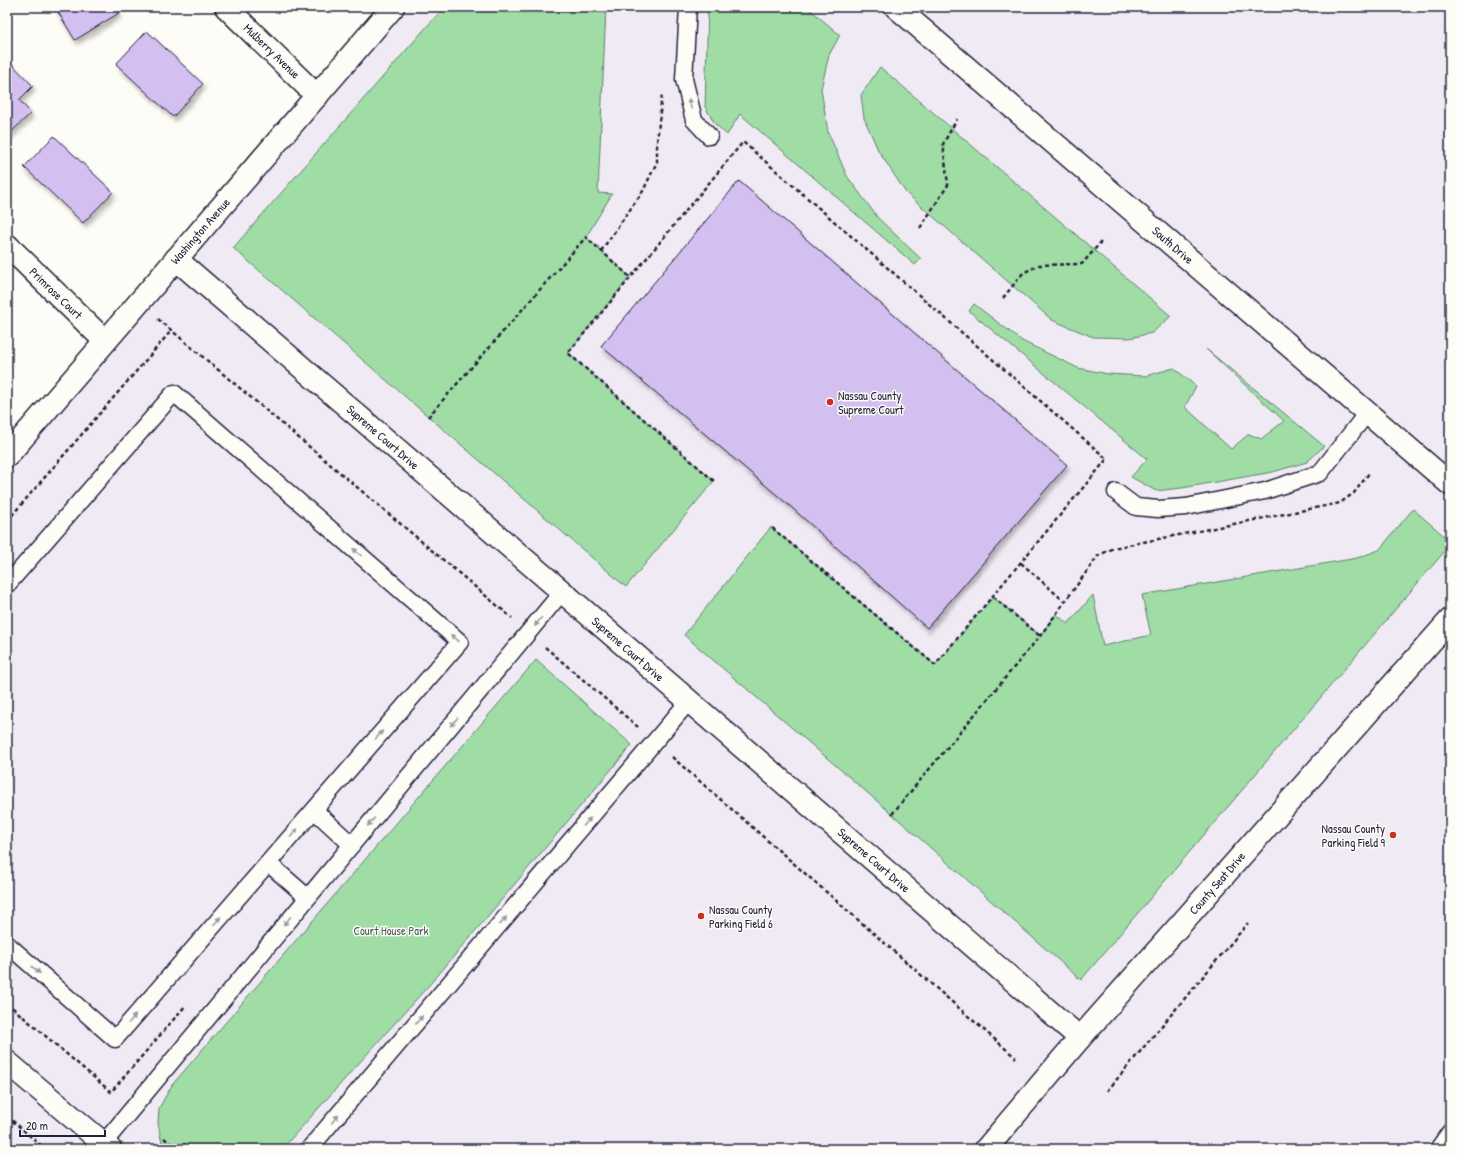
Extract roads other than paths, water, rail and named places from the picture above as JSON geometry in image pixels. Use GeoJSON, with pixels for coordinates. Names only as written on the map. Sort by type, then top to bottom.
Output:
{"type":"FeatureCollection","features":[{"type":"Feature","properties":{"kind":"street","name":"Mulberry Avenue"},"geometry":{"type":"LineString","coordinates":[[226,7],[317,96]]}},
{"type":"Feature","properties":{"kind":"street","name":"Washington Avenue"},"geometry":{"type":"LineString","coordinates":[[7,456],[393,7]]}},
{"type":"Feature","properties":{"kind":"street","name":"South Drive"},"geometry":{"type":"LineString","coordinates":[[896,7],[1450,484]]}},
{"type":"Feature","properties":{"kind":"street","name":"Primrose Court"},"geometry":{"type":"LineString","coordinates":[[7,245],[105,342]]}},
{"type":"Feature","properties":{"kind":"street","name":"Supreme Court Drive"},"geometry":{"type":"LineString","coordinates":[[176,259],[1080,1038]]}},
{"type":"Feature","properties":{"kind":"street","name":"County Seat Drive"},"geometry":{"type":"LineString","coordinates":[[986,1149],[1080,1038],[1450,620]]}},
{"type":"Feature","properties":{"kind":"street"},"geometry":{"type":"LineString","coordinates":[[7,1062],[107,1146]]}},
{"type":"Feature","properties":{"kind":"lane"},"geometry":{"type":"LineString","coordinates":[[688,7],[684,79],[694,120],[710,136]]}},
{"type":"Feature","properties":{"kind":"lane"},"geometry":{"type":"LineString","coordinates":[[7,585],[174,393],[460,642],[115,1038],[7,944]]}},
{"type":"Feature","properties":{"kind":"lane"},"geometry":{"type":"LineString","coordinates":[[1116,492],[1136,507],[1158,509],[1186,507],[1266,492],[1320,473],[1368,413]]}},
{"type":"Feature","properties":{"kind":"lane"},"geometry":{"type":"LineString","coordinates":[[107,1146],[307,897],[562,592]]}},
{"type":"Feature","properties":{"kind":"lane"},"geometry":{"type":"LineString","coordinates":[[310,1149],[689,701]]}},
{"type":"Feature","properties":{"kind":"lane"},"geometry":{"type":"LineString","coordinates":[[314,810],[352,845]]}},
{"type":"Feature","properties":{"kind":"lane"},"geometry":{"type":"LineString","coordinates":[[268,863],[307,897]]}},
{"type":"Feature","properties":{"kind":"lane"},"geometry":{"type":"LineString","coordinates":[[1438,1149],[1450,1132]]}},
{"type":"Feature","properties":{"kind":"place","name":"Nassau County Supreme Court"},"geometry":{"type":"Point","coordinates":[830,402]}},
{"type":"Feature","properties":{"kind":"place","name":"Nassau County Parking Field 9"},"geometry":{"type":"Point","coordinates":[1393,835]}},
{"type":"Feature","properties":{"kind":"place","name":"Nassau County Parking Field 6"},"geometry":{"type":"Point","coordinates":[701,916]}},
{"type":"Feature","properties":{"kind":"park label","name":"Court House Park"},"geometry":{"type":"Point","coordinates":[391,930]}}]}
